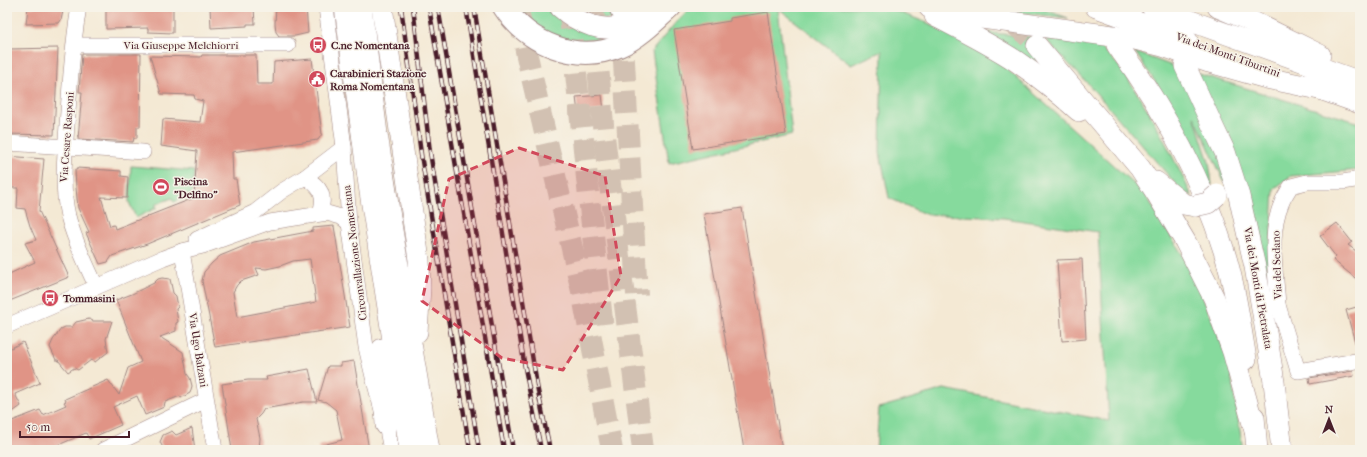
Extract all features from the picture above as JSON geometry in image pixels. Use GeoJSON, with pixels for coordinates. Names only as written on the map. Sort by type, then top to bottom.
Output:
{"type":"FeatureCollection","features":[{"type":"Feature","properties":{"kind":"highway"},"geometry":{"type":"LineString","coordinates":[[504,7],[521,27],[540,40],[561,49],[586,52],[608,50],[621,46],[649,26],[670,7]]}},
{"type":"Feature","properties":{"kind":"street","name":"Via Cesare Rasponi"},"geometry":{"type":"LineString","coordinates":[[79,7],[74,45],[63,182],[72,230],[96,286]]}},
{"type":"Feature","properties":{"kind":"street","name":"Circonvallazione Nomentana"},"geometry":{"type":"LineString","coordinates":[[326,7],[344,147],[349,223],[369,362],[386,425],[391,450]]}},
{"type":"Feature","properties":{"kind":"street","name":"Circonvallazione Nomentana"},"geometry":{"type":"LineString","coordinates":[[346,7],[374,218],[410,450]]}},
{"type":"Feature","properties":{"kind":"street"},"geometry":{"type":"LineString","coordinates":[[361,7],[383,171],[402,295],[415,362],[429,450]]}},
{"type":"Feature","properties":{"kind":"street"},"geometry":{"type":"LineString","coordinates":[[382,7],[419,267],[420,288],[415,362]]}},
{"type":"Feature","properties":{"kind":"street"},"geometry":{"type":"LineString","coordinates":[[560,7],[573,18],[584,23],[609,28],[616,28],[628,24],[654,7]]}},
{"type":"Feature","properties":{"kind":"street"},"geometry":{"type":"LineString","coordinates":[[918,7],[1017,62],[1059,94],[1135,162]]}},
{"type":"Feature","properties":{"kind":"street"},"geometry":{"type":"LineString","coordinates":[[929,7],[974,17],[1135,40],[1163,46],[1209,62],[1266,78],[1319,89]]}},
{"type":"Feature","properties":{"kind":"street","name":"Via dei Monti Tiburtini"},"geometry":{"type":"LineString","coordinates":[[1096,7],[1360,103]]}},
{"type":"Feature","properties":{"kind":"street","name":"Via dei Monti Tiburtini"},"geometry":{"type":"LineString","coordinates":[[1152,7],[1360,82]]}},
{"type":"Feature","properties":{"kind":"street"},"geometry":{"type":"LineString","coordinates":[[1218,7],[1249,20],[1360,75]]}},
{"type":"Feature","properties":{"kind":"street"},"geometry":{"type":"LineString","coordinates":[[1117,44],[1145,84],[1180,143],[1218,231],[1236,300],[1251,393],[1256,441]]}},
{"type":"Feature","properties":{"kind":"street","name":"Via Giuseppe Melchiorri"},"geometry":{"type":"LineString","coordinates":[[74,45],[288,45]]}},
{"type":"Feature","properties":{"kind":"street"},"geometry":{"type":"LineString","coordinates":[[1037,46],[1135,162],[1157,194],[1185,242],[1214,298],[1233,352],[1256,441]]}},
{"type":"Feature","properties":{"kind":"street","name":"Via dei Monti di Pietralata"},"geometry":{"type":"LineString","coordinates":[[1185,66],[1225,152],[1270,306],[1274,382],[1282,450]]}},
{"type":"Feature","properties":{"kind":"street","name":"Via dei Monti di Pietralata"},"geometry":{"type":"LineString","coordinates":[[1135,162],[1180,202],[1186,205],[1194,206],[1208,203],[1217,195],[1221,178],[1214,131]]}},
{"type":"Feature","properties":{"kind":"street"},"geometry":{"type":"LineString","coordinates":[[7,143],[143,152]]}},
{"type":"Feature","properties":{"kind":"street"},"geometry":{"type":"LineString","coordinates":[[257,218],[305,177],[344,147]]}},
{"type":"Feature","properties":{"kind":"street"},"geometry":{"type":"LineString","coordinates":[[305,177],[315,184],[322,196],[323,202],[320,213]]}},
{"type":"Feature","properties":{"kind":"street","name":"Via del Sedano"},"geometry":{"type":"LineString","coordinates":[[1270,306],[1275,229],[1281,203],[1291,186],[1307,182],[1343,182],[1360,179]]}},
{"type":"Feature","properties":{"kind":"street"},"geometry":{"type":"LineString","coordinates":[[7,326],[96,286],[182,251],[200,237],[257,218],[327,213],[336,214],[349,223]]}},
{"type":"Feature","properties":{"kind":"street"},"geometry":{"type":"LineString","coordinates":[[374,218],[386,425]]}},
{"type":"Feature","properties":{"kind":"street","name":"Via Ugo Balzani"},"geometry":{"type":"LineString","coordinates":[[182,251],[215,450]]}},
{"type":"Feature","properties":{"kind":"street"},"geometry":{"type":"LineString","coordinates":[[1270,306],[1298,370],[1356,361]]}},
{"type":"Feature","properties":{"kind":"street"},"geometry":{"type":"LineString","coordinates":[[103,450],[206,400]]}},
{"type":"Feature","properties":{"kind":"highlighted area"},"geometry":{"type":"Polygon","coordinates":[[[519,148],[605,176],[621,276],[563,370],[502,358],[422,301],[449,179],[519,148]]]}},
{"type":"Feature","properties":{"kind":"green space"},"geometry":{"type":"Polygon","coordinates":[[[517,7],[549,7],[564,23],[619,36],[584,44],[560,41],[524,18],[517,7]]]}},
{"type":"Feature","properties":{"kind":"green space"},"geometry":{"type":"Polygon","coordinates":[[[575,7],[639,7],[611,19],[598,19],[575,7]]]}},
{"type":"Feature","properties":{"kind":"green space"},"geometry":{"type":"Polygon","coordinates":[[[692,7],[886,7],[930,24],[988,52],[1145,194],[1193,272],[1229,362],[1243,450],[876,450],[879,408],[944,389],[1109,421],[1098,232],[1004,218],[925,214],[889,198],[880,153],[882,51],[851,65],[778,8],[792,135],[669,163],[652,51],[677,21],[692,7]]]}},
{"type":"Feature","properties":{"kind":"green space"},"geometry":{"type":"Polygon","coordinates":[[[977,7],[1037,7],[1068,18],[989,9],[977,7]]]}},
{"type":"Feature","properties":{"kind":"green space"},"geometry":{"type":"Polygon","coordinates":[[[985,32],[1041,38],[1054,79],[985,32]]]}},
{"type":"Feature","properties":{"kind":"green space"},"geometry":{"type":"Polygon","coordinates":[[[1045,39],[1099,45],[1116,62],[1149,112],[1192,196],[1182,191],[1089,85],[1045,39]]]}},
{"type":"Feature","properties":{"kind":"green space"},"geometry":{"type":"Polygon","coordinates":[[[1135,52],[1170,65],[1360,123],[1360,170],[1291,176],[1274,189],[1269,279],[1194,116],[1209,162],[1212,185],[1208,184],[1158,86],[1135,52]]]}},
{"type":"Feature","properties":{"kind":"green space","name":"Piscina \"Delfino\""},"geometry":{"type":"Polygon","coordinates":[[[131,166],[194,171],[192,194],[174,202],[172,198],[156,204],[156,208],[136,218],[129,202],[131,166]]]}},
{"type":"Feature","properties":{"kind":"building"},"geometry":{"type":"Polygon","coordinates":[[[28,7],[64,7],[59,23],[26,24],[28,7]]]}},
{"type":"Feature","properties":{"kind":"building"},"geometry":{"type":"Polygon","coordinates":[[[106,7],[173,7],[173,33],[148,32],[148,28],[106,29],[106,7]]]}},
{"type":"Feature","properties":{"kind":"building"},"geometry":{"type":"Polygon","coordinates":[[[210,7],[254,7],[255,24],[247,24],[247,26],[211,28],[210,7]]]}},
{"type":"Feature","properties":{"kind":"building"},"geometry":{"type":"Polygon","coordinates":[[[276,7],[306,7],[308,33],[295,36],[279,36],[276,32],[275,23],[276,7]]]}},
{"type":"Feature","properties":{"kind":"building"},"geometry":{"type":"Polygon","coordinates":[[[768,12],[786,134],[693,149],[674,30],[730,21],[730,18],[768,12]]]}},
{"type":"Feature","properties":{"kind":"building"},"geometry":{"type":"Polygon","coordinates":[[[58,48],[54,135],[7,134],[8,49],[58,48]]]}},
{"type":"Feature","properties":{"kind":"building"},"geometry":{"type":"Polygon","coordinates":[[[82,54],[141,54],[140,127],[137,127],[137,138],[134,138],[133,142],[78,139],[82,92],[79,92],[82,54]]]}},
{"type":"Feature","properties":{"kind":"building"},"geometry":{"type":"Polygon","coordinates":[[[202,55],[256,55],[257,84],[273,84],[274,62],[312,59],[322,134],[318,140],[232,152],[233,179],[236,179],[240,205],[147,244],[112,256],[108,262],[100,264],[86,233],[89,232],[78,208],[75,169],[121,171],[121,176],[128,177],[127,198],[101,197],[110,226],[114,225],[115,229],[194,198],[197,151],[161,146],[163,119],[200,122],[203,101],[195,99],[194,95],[161,94],[150,56],[201,57],[202,55]]]}},
{"type":"Feature","properties":{"kind":"building"},"geometry":{"type":"Polygon","coordinates":[[[602,95],[604,110],[578,113],[576,97],[602,95]]]}},
{"type":"Feature","properties":{"kind":"building"},"geometry":{"type":"Polygon","coordinates":[[[7,156],[44,159],[39,211],[69,277],[7,302],[7,275],[35,262],[25,243],[36,240],[25,209],[17,208],[18,188],[7,188],[7,156]]]}},
{"type":"Feature","properties":{"kind":"building"},"geometry":{"type":"Polygon","coordinates":[[[742,208],[782,450],[744,450],[704,214],[742,208]]]}},
{"type":"Feature","properties":{"kind":"building"},"geometry":{"type":"Polygon","coordinates":[[[1337,223],[1352,242],[1348,245],[1360,254],[1360,282],[1333,260],[1336,257],[1320,236],[1337,223]]]}},
{"type":"Feature","properties":{"kind":"building"},"geometry":{"type":"Polygon","coordinates":[[[334,226],[350,327],[215,347],[202,281],[204,272],[220,256],[254,242],[313,231],[313,228],[334,226]],[[310,259],[293,261],[266,269],[256,268],[259,275],[241,281],[233,292],[237,317],[316,302],[310,259]]]}},
{"type":"Feature","properties":{"kind":"building"},"geometry":{"type":"Polygon","coordinates":[[[1082,259],[1086,339],[1062,341],[1057,260],[1082,259]]]}},
{"type":"Feature","properties":{"kind":"building"},"geometry":{"type":"Polygon","coordinates":[[[162,278],[170,279],[173,293],[176,296],[178,322],[176,323],[176,331],[160,337],[183,352],[187,374],[190,378],[192,386],[190,393],[181,398],[180,396],[165,402],[164,407],[145,415],[137,396],[113,407],[121,425],[89,439],[86,433],[56,446],[58,450],[7,450],[7,423],[40,410],[43,415],[66,405],[64,402],[66,401],[65,399],[108,380],[119,395],[128,368],[141,362],[116,300],[132,294],[162,278]]]}},
{"type":"Feature","properties":{"kind":"building"},"geometry":{"type":"Polygon","coordinates":[[[1360,306],[1360,346],[1356,346],[1346,310],[1360,306]]]}},
{"type":"Feature","properties":{"kind":"building"},"geometry":{"type":"Polygon","coordinates":[[[89,319],[93,321],[112,321],[106,339],[108,352],[95,362],[91,360],[78,370],[74,368],[68,372],[58,360],[56,360],[50,347],[61,329],[65,327],[72,327],[76,322],[89,319]]]}},
{"type":"Feature","properties":{"kind":"building"},"geometry":{"type":"Polygon","coordinates":[[[23,342],[40,383],[15,394],[21,406],[7,416],[7,350],[23,342]]]}},
{"type":"Feature","properties":{"kind":"building"},"geometry":{"type":"Polygon","coordinates":[[[354,361],[369,450],[320,450],[319,446],[342,440],[336,410],[326,402],[318,400],[328,366],[341,366],[341,363],[354,361]]]}},
{"type":"Feature","properties":{"kind":"building"},"geometry":{"type":"Polygon","coordinates":[[[309,369],[317,402],[303,402],[264,409],[256,419],[260,438],[259,450],[232,450],[222,384],[248,380],[267,380],[266,377],[309,369]]]}},
{"type":"Feature","properties":{"kind":"building"},"geometry":{"type":"Polygon","coordinates":[[[1353,371],[1354,376],[1310,384],[1309,378],[1353,371]]]}},
{"type":"Feature","properties":{"kind":"building"},"geometry":{"type":"Polygon","coordinates":[[[192,428],[195,450],[164,450],[160,442],[163,435],[172,431],[176,435],[192,428]]]}},
{"type":"Feature","properties":{"kind":"tunnel"},"geometry":{"type":"LineString","coordinates":[[569,7],[603,330]]}},
{"type":"Feature","properties":{"kind":"tunnel"},"geometry":{"type":"LineString","coordinates":[[593,7],[604,136],[643,450]]}},
{"type":"Feature","properties":{"kind":"tunnel"},"geometry":{"type":"LineString","coordinates":[[987,7],[1014,24],[1037,46]]}},
{"type":"Feature","properties":{"kind":"tunnel"},"geometry":{"type":"LineString","coordinates":[[519,14],[527,56],[582,291],[612,450]]}},
{"type":"Feature","properties":{"kind":"tunnel"},"geometry":{"type":"LineString","coordinates":[[622,26],[637,295]]}},
{"type":"Feature","properties":{"kind":"railway"},"geometry":{"type":"LineString","coordinates":[[401,7],[422,161],[470,450]]}},
{"type":"Feature","properties":{"kind":"railway"},"geometry":{"type":"LineString","coordinates":[[413,7],[430,152],[479,450]]}},
{"type":"Feature","properties":{"kind":"railway"},"geometry":{"type":"LineString","coordinates":[[429,7],[504,450]]}},
{"type":"Feature","properties":{"kind":"railway"},"geometry":{"type":"LineString","coordinates":[[438,7],[513,450]]}},
{"type":"Feature","properties":{"kind":"railway"},"geometry":{"type":"LineString","coordinates":[[466,7],[525,368],[541,450]]}},
{"type":"Feature","properties":{"kind":"railway"},"geometry":{"type":"LineString","coordinates":[[474,7],[538,391],[550,450]]}},
{"type":"Feature","properties":{"kind":"place","name":"C.ne Nomentana"},"geometry":{"type":"Point","coordinates":[318,45]}},
{"type":"Feature","properties":{"kind":"place","name":"Carabinieri Stazione Roma Nomentana"},"geometry":{"type":"Point","coordinates":[317,79]}},
{"type":"Feature","properties":{"kind":"place","name":"Piscina \"Delfino\""},"geometry":{"type":"Point","coordinates":[161,187]}},
{"type":"Feature","properties":{"kind":"place","name":"Tommasini"},"geometry":{"type":"Point","coordinates":[50,298]}}]}
